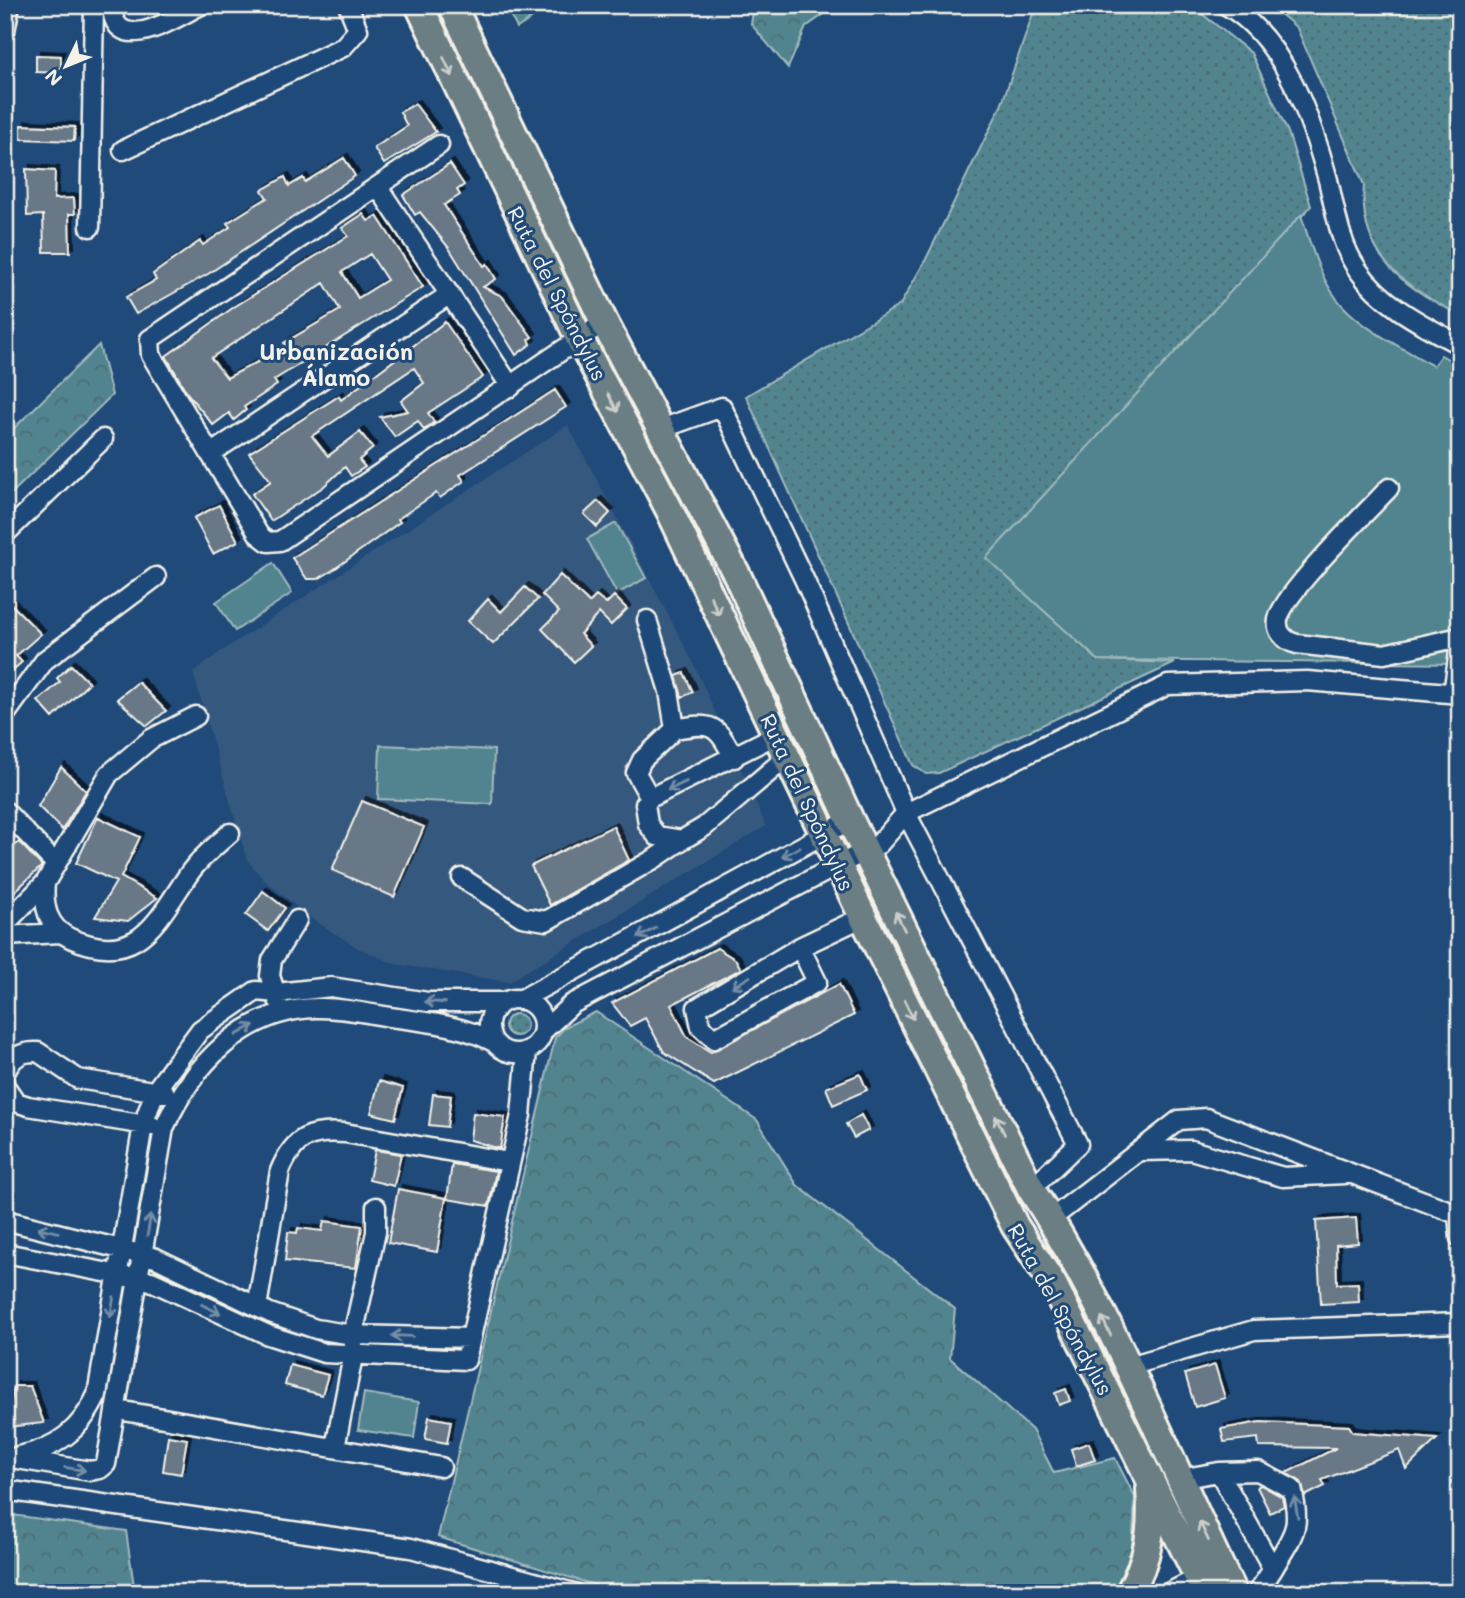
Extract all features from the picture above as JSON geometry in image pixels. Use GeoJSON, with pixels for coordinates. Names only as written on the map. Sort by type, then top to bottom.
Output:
{"type":"FeatureCollection","features":[{"type":"Feature","properties":{"kind":"highway","name":"Ruta del Spóndylus"},"geometry":{"type":"LineString","coordinates":[[419,5],[579,338],[669,509],[863,918],[1015,1226],[1053,1284],[1149,1480],[1208,1579],[1233,1593]]}},
{"type":"Feature","properties":{"kind":"highway","name":"Ruta del Spóndylus"},"geometry":{"type":"LineString","coordinates":[[452,5],[604,322],[737,575],[850,820],[1031,1189],[1059,1230],[1128,1370],[1179,1479],[1208,1579]]}},
{"type":"Feature","properties":{"kind":"highway"},"geometry":{"type":"LineString","coordinates":[[1129,1593],[1148,1552],[1153,1520],[1149,1480]]}},
{"type":"Feature","properties":{"kind":"street"},"geometry":{"type":"LineString","coordinates":[[5,30],[10,5]]}},
{"type":"Feature","properties":{"kind":"street"},"geometry":{"type":"LineString","coordinates":[[90,228],[94,5]]}},
{"type":"Feature","properties":{"kind":"street"},"geometry":{"type":"LineString","coordinates":[[112,5],[115,20],[122,28],[132,33],[144,33],[201,5]]}},
{"type":"Feature","properties":{"kind":"street"},"geometry":{"type":"LineString","coordinates":[[123,150],[343,47],[358,30],[348,5]]}},
{"type":"Feature","properties":{"kind":"street"},"geometry":{"type":"LineString","coordinates":[[1226,5],[1242,15],[1260,33],[1291,83],[1311,128],[1345,242],[1357,269],[1377,293],[1409,317],[1460,345]]}},
{"type":"Feature","properties":{"kind":"street"},"geometry":{"type":"LineString","coordinates":[[439,145],[150,339],[150,355],[259,535],[273,543],[280,541],[604,322]]}},
{"type":"Feature","properties":{"kind":"street"},"geometry":{"type":"LineString","coordinates":[[378,187],[511,387]]}},
{"type":"Feature","properties":{"kind":"street"},"geometry":{"type":"LineString","coordinates":[[210,454],[450,294]]}},
{"type":"Feature","properties":{"kind":"street"},"geometry":{"type":"LineString","coordinates":[[661,429],[722,407],[806,581],[906,813],[1078,1144],[1031,1189]]}},
{"type":"Feature","properties":{"kind":"street"},"geometry":{"type":"LineString","coordinates":[[5,534],[103,439]]}},
{"type":"Feature","properties":{"kind":"street"},"geometry":{"type":"LineString","coordinates":[[1389,488],[1291,596],[1279,618],[1280,632],[1284,638],[1297,644],[1384,654],[1460,637]]}},
{"type":"Feature","properties":{"kind":"street"},"geometry":{"type":"LineString","coordinates":[[5,715],[45,660],[156,578]]}},
{"type":"Feature","properties":{"kind":"street"},"geometry":{"type":"LineString","coordinates":[[647,620],[669,691],[675,729]]}},
{"type":"Feature","properties":{"kind":"street"},"geometry":{"type":"LineString","coordinates":[[7,1458],[90,1471],[100,1469],[109,1458],[164,1128],[179,1096],[203,1063],[232,1038],[281,1014],[313,1008],[452,1026],[494,1042],[509,1052],[527,1051],[535,1046],[543,1031],[572,1004],[879,844],[906,813],[1168,685],[1307,681],[1457,694],[1460,644]]}},
{"type":"Feature","properties":{"kind":"street"},"geometry":{"type":"LineString","coordinates":[[5,924],[45,883],[109,774],[151,739],[196,716]]}},
{"type":"Feature","properties":{"kind":"street"},"geometry":{"type":"LineString","coordinates":[[650,798],[636,773],[642,760],[675,729],[705,724],[713,726],[722,734],[734,758]]}},
{"type":"Feature","properties":{"kind":"street"},"geometry":{"type":"LineString","coordinates":[[682,840],[657,836],[644,813],[645,804],[650,798],[734,758],[781,746]]}},
{"type":"Feature","properties":{"kind":"street"},"geometry":{"type":"LineString","coordinates":[[462,878],[522,917],[534,922],[546,921],[704,827],[781,746]]}},
{"type":"Feature","properties":{"kind":"street"},"geometry":{"type":"LineString","coordinates":[[5,811],[55,863]]}},
{"type":"Feature","properties":{"kind":"street"},"geometry":{"type":"LineString","coordinates":[[494,1042],[489,1024],[496,1008],[691,909],[850,820]]}},
{"type":"Feature","properties":{"kind":"street"},"geometry":{"type":"LineString","coordinates":[[5,936],[60,933],[103,947],[122,945],[141,937],[169,909],[204,855],[230,833]]}},
{"type":"Feature","properties":{"kind":"street"},"geometry":{"type":"LineString","coordinates":[[754,873],[768,900]]}},
{"type":"Feature","properties":{"kind":"street"},"geometry":{"type":"LineString","coordinates":[[45,883],[44,902],[49,919],[60,933]]}},
{"type":"Feature","properties":{"kind":"street"},"geometry":{"type":"LineString","coordinates":[[691,909],[704,936]]}},
{"type":"Feature","properties":{"kind":"street"},"geometry":{"type":"LineString","coordinates":[[800,947],[817,982],[714,1039],[701,1027],[697,1008],[800,947],[863,918]]}},
{"type":"Feature","properties":{"kind":"street"},"geometry":{"type":"LineString","coordinates":[[281,1014],[270,976],[272,960],[297,920]]}},
{"type":"Feature","properties":{"kind":"street"},"geometry":{"type":"LineString","coordinates":[[7,1458],[38,1453],[57,1444],[78,1427],[97,1395],[143,1125],[155,1091],[200,1030],[215,1017],[256,991],[277,993],[313,986],[372,992],[428,1002],[528,1002],[540,1014],[543,1031]]}},
{"type":"Feature","properties":{"kind":"street"},"geometry":{"type":"LineString","coordinates":[[370,1014],[372,992]]}},
{"type":"Feature","properties":{"kind":"street"},"geometry":{"type":"LineString","coordinates":[[5,1253],[151,1281],[245,1325],[291,1344],[324,1353],[466,1360],[521,1115],[527,1051]]}},
{"type":"Feature","properties":{"kind":"street"},"geometry":{"type":"LineString","coordinates":[[5,1073],[19,1055],[38,1052],[78,1079],[179,1096]]}},
{"type":"Feature","properties":{"kind":"street"},"geometry":{"type":"LineString","coordinates":[[5,1086],[16,1102],[28,1106],[164,1128]]}},
{"type":"Feature","properties":{"kind":"street"},"geometry":{"type":"LineString","coordinates":[[1051,1219],[1179,1121],[1206,1118],[1459,1214],[1460,1238]]}},
{"type":"Feature","properties":{"kind":"street"},"geometry":{"type":"LineString","coordinates":[[245,1325],[255,1306],[280,1171],[286,1157],[309,1135],[323,1131],[345,1133],[509,1162]]}},
{"type":"Feature","properties":{"kind":"street"},"geometry":{"type":"LineString","coordinates":[[1140,1151],[1191,1150],[1283,1177],[1352,1174]]}},
{"type":"Feature","properties":{"kind":"street"},"geometry":{"type":"LineString","coordinates":[[335,1448],[353,1356],[353,1335],[376,1232],[376,1207]]}},
{"type":"Feature","properties":{"kind":"street"},"geometry":{"type":"LineString","coordinates":[[5,1220],[144,1254],[293,1322],[353,1335],[471,1338]]}},
{"type":"Feature","properties":{"kind":"street"},"geometry":{"type":"LineString","coordinates":[[1128,1370],[1143,1362],[1254,1329],[1460,1323]]}},
{"type":"Feature","properties":{"kind":"street"},"geometry":{"type":"LineString","coordinates":[[106,1339],[129,1342]]}},
{"type":"Feature","properties":{"kind":"street"},"geometry":{"type":"LineString","coordinates":[[118,1410],[441,1467]]}},
{"type":"Feature","properties":{"kind":"street"},"geometry":{"type":"LineString","coordinates":[[1179,1479],[1219,1472],[1258,1471],[1292,1489],[1299,1516],[1294,1532],[1257,1593]]}},
{"type":"Feature","properties":{"kind":"street"},"geometry":{"type":"LineString","coordinates":[[1219,1472],[1273,1569]]}},
{"type":"Feature","properties":{"kind":"street"},"geometry":{"type":"LineString","coordinates":[[5,1490],[411,1548],[574,1593]]}},
{"type":"Feature","properties":{"kind":"street"},"geometry":{"type":"LineString","coordinates":[[1168,1593],[1208,1579]]}},
{"type":"Feature","properties":{"kind":"shaded area"},"geometry":{"type":"Polygon","coordinates":[[[568,425],[692,660],[766,826],[509,982],[395,964],[358,948],[312,919],[265,881],[247,860],[193,673],[217,654],[568,425]]]}},
{"type":"Feature","properties":{"kind":"green space"},"geometry":{"type":"Polygon","coordinates":[[[505,5],[552,5],[517,28],[505,5]]]}},
{"type":"Feature","properties":{"kind":"green space"},"geometry":{"type":"Polygon","coordinates":[[[754,5],[837,5],[806,27],[788,68],[751,24],[754,5]]]}},
{"type":"Feature","properties":{"kind":"green space"},"geometry":{"type":"Polygon","coordinates":[[[1036,5],[1191,5],[1251,53],[1288,132],[1311,206],[987,558],[1098,660],[1175,663],[939,773],[926,774],[913,765],[746,396],[900,305],[926,259],[1001,106],[1036,5]]]}},
{"type":"Feature","properties":{"kind":"green space"},"geometry":{"type":"Polygon","coordinates":[[[1270,5],[1460,5],[1460,315],[1420,293],[1403,280],[1388,266],[1377,250],[1368,231],[1364,210],[1364,185],[1297,28],[1270,5]]]}},
{"type":"Feature","properties":{"kind":"green space"},"geometry":{"type":"Polygon","coordinates":[[[1301,215],[1322,274],[1334,295],[1352,315],[1433,366],[1441,355],[1460,366],[1460,664],[1098,660],[986,558],[1301,215]]]}},
{"type":"Feature","properties":{"kind":"green space"},"geometry":{"type":"Polygon","coordinates":[[[99,345],[112,395],[5,500],[5,437],[99,345]]]}},
{"type":"Feature","properties":{"kind":"green space"},"geometry":{"type":"Polygon","coordinates":[[[616,523],[646,578],[617,594],[587,539],[616,523]]]}},
{"type":"Feature","properties":{"kind":"green space"},"geometry":{"type":"Polygon","coordinates":[[[273,563],[292,593],[235,631],[216,602],[273,563]]]}},
{"type":"Feature","properties":{"kind":"green space"},"geometry":{"type":"Polygon","coordinates":[[[380,745],[494,750],[492,804],[378,799],[380,745]]]}},
{"type":"Feature","properties":{"kind":"green space"},"geometry":{"type":"Polygon","coordinates":[[[596,1012],[757,1120],[797,1185],[955,1309],[950,1358],[1032,1430],[1054,1473],[1115,1458],[1135,1497],[1132,1553],[1114,1593],[620,1593],[438,1537],[555,1038],[565,1027],[596,1012]]]}},
{"type":"Feature","properties":{"kind":"green space"},"geometry":{"type":"Polygon","coordinates":[[[516,1014],[524,1017],[527,1025],[524,1033],[516,1036],[508,1033],[505,1025],[508,1017],[516,1014]]]}},
{"type":"Feature","properties":{"kind":"green space"},"geometry":{"type":"Polygon","coordinates":[[[364,1393],[419,1402],[414,1438],[358,1430],[364,1393]]]}},
{"type":"Feature","properties":{"kind":"green space"},"geometry":{"type":"Polygon","coordinates":[[[5,1514],[126,1531],[135,1593],[5,1593],[5,1514]]]}},
{"type":"Feature","properties":{"kind":"building"},"geometry":{"type":"Polygon","coordinates":[[[36,55],[61,56],[61,73],[36,72],[36,55]]]}},
{"type":"Feature","properties":{"kind":"building"},"geometry":{"type":"Polygon","coordinates":[[[415,104],[436,132],[384,164],[374,148],[407,126],[400,112],[415,104]]]}},
{"type":"Feature","properties":{"kind":"building"},"geometry":{"type":"Polygon","coordinates":[[[21,125],[75,127],[74,141],[21,139],[21,125]]]}},
{"type":"Feature","properties":{"kind":"building"},"geometry":{"type":"Polygon","coordinates":[[[344,158],[355,176],[208,274],[136,314],[126,297],[156,280],[153,274],[190,248],[200,241],[203,245],[230,227],[227,223],[267,198],[262,190],[285,177],[289,186],[303,178],[305,182],[344,158]]]}},
{"type":"Feature","properties":{"kind":"building"},"geometry":{"type":"Polygon","coordinates":[[[450,164],[464,185],[457,190],[460,195],[444,205],[484,266],[487,264],[496,279],[483,287],[502,296],[532,337],[529,339],[531,344],[516,355],[449,248],[420,212],[415,215],[403,195],[450,164]]]}},
{"type":"Feature","properties":{"kind":"building"},"geometry":{"type":"Polygon","coordinates":[[[26,169],[55,171],[54,199],[74,198],[75,214],[69,214],[70,252],[44,252],[43,215],[27,216],[26,169]]]}},
{"type":"Feature","properties":{"kind":"building"},"geometry":{"type":"Polygon","coordinates":[[[363,214],[368,221],[377,216],[423,287],[274,380],[277,385],[244,407],[246,410],[234,420],[229,413],[213,425],[187,393],[166,356],[234,307],[348,236],[342,228],[363,214]],[[370,254],[342,272],[358,298],[387,280],[370,254]],[[324,283],[211,358],[227,378],[286,347],[284,343],[340,310],[324,283]]]}},
{"type":"Feature","properties":{"kind":"building"},"geometry":{"type":"Polygon","coordinates":[[[445,322],[483,377],[428,413],[434,422],[424,430],[418,421],[395,437],[380,417],[408,411],[401,401],[424,383],[414,368],[312,436],[328,456],[360,432],[373,448],[359,460],[365,467],[351,476],[345,467],[323,487],[271,521],[252,494],[271,481],[249,453],[339,396],[341,400],[445,322]]]}},
{"type":"Feature","properties":{"kind":"building"},"geometry":{"type":"Polygon","coordinates":[[[555,390],[566,407],[460,475],[464,481],[440,498],[436,493],[333,570],[318,579],[307,579],[292,558],[555,390]]]}},
{"type":"Feature","properties":{"kind":"building"},"geometry":{"type":"Polygon","coordinates":[[[598,501],[610,513],[597,527],[584,514],[598,501]]]}},
{"type":"Feature","properties":{"kind":"building"},"geometry":{"type":"Polygon","coordinates":[[[219,505],[238,541],[213,554],[194,518],[219,505]]]}},
{"type":"Feature","properties":{"kind":"building"},"geometry":{"type":"Polygon","coordinates":[[[560,575],[589,603],[596,596],[606,604],[614,596],[627,609],[611,625],[599,613],[580,634],[591,646],[574,662],[542,629],[559,612],[542,595],[560,575]]]}},
{"type":"Feature","properties":{"kind":"building"},"geometry":{"type":"Polygon","coordinates":[[[525,587],[538,599],[493,644],[468,621],[488,599],[501,612],[525,587]]]}},
{"type":"Feature","properties":{"kind":"building"},"geometry":{"type":"Polygon","coordinates":[[[5,598],[41,634],[16,656],[22,662],[5,677],[5,598]]]}},
{"type":"Feature","properties":{"kind":"building"},"geometry":{"type":"Polygon","coordinates":[[[71,665],[89,683],[53,718],[38,701],[60,682],[57,678],[71,665]]]}},
{"type":"Feature","properties":{"kind":"building"},"geometry":{"type":"Polygon","coordinates":[[[684,673],[693,692],[682,697],[676,676],[684,673]]]}},
{"type":"Feature","properties":{"kind":"building"},"geometry":{"type":"Polygon","coordinates":[[[138,682],[166,711],[147,726],[117,699],[138,682]]]}},
{"type":"Feature","properties":{"kind":"building"},"geometry":{"type":"Polygon","coordinates":[[[61,767],[86,791],[62,830],[38,806],[61,767]]]}},
{"type":"Feature","properties":{"kind":"building"},"geometry":{"type":"Polygon","coordinates":[[[362,801],[424,827],[394,897],[332,870],[362,801]]]}},
{"type":"Feature","properties":{"kind":"building"},"geometry":{"type":"Polygon","coordinates":[[[98,817],[140,837],[121,877],[157,898],[128,921],[95,917],[116,882],[76,863],[98,817]]]}},
{"type":"Feature","properties":{"kind":"building"},"geometry":{"type":"Polygon","coordinates":[[[613,826],[629,860],[550,905],[531,866],[613,826]]]}},
{"type":"Feature","properties":{"kind":"building"},"geometry":{"type":"Polygon","coordinates":[[[19,842],[42,866],[12,894],[5,886],[5,854],[19,842]]]}},
{"type":"Feature","properties":{"kind":"building"},"geometry":{"type":"Polygon","coordinates":[[[263,891],[285,908],[268,931],[246,915],[263,891]]]}},
{"type":"Feature","properties":{"kind":"building"},"geometry":{"type":"Polygon","coordinates":[[[717,948],[736,960],[741,969],[671,1005],[687,1037],[711,1052],[839,984],[854,1015],[714,1084],[664,1052],[645,1018],[630,1026],[612,1003],[717,948]]]}},
{"type":"Feature","properties":{"kind":"building"},"geometry":{"type":"Polygon","coordinates":[[[860,1074],[867,1090],[833,1105],[826,1088],[860,1074]]]}},
{"type":"Feature","properties":{"kind":"building"},"geometry":{"type":"Polygon","coordinates":[[[379,1081],[403,1088],[395,1119],[371,1113],[379,1081]]]}},
{"type":"Feature","properties":{"kind":"building"},"geometry":{"type":"Polygon","coordinates":[[[433,1094],[451,1096],[447,1127],[429,1125],[433,1094]]]}},
{"type":"Feature","properties":{"kind":"building"},"geometry":{"type":"Polygon","coordinates":[[[473,1113],[505,1117],[500,1149],[470,1140],[473,1113]]]}},
{"type":"Feature","properties":{"kind":"building"},"geometry":{"type":"Polygon","coordinates":[[[861,1115],[869,1130],[854,1138],[846,1124],[861,1115]]]}},
{"type":"Feature","properties":{"kind":"building"},"geometry":{"type":"Polygon","coordinates":[[[375,1150],[401,1154],[394,1186],[369,1180],[375,1150]]]}},
{"type":"Feature","properties":{"kind":"building"},"geometry":{"type":"Polygon","coordinates":[[[452,1164],[496,1171],[489,1206],[447,1199],[452,1164]]]}},
{"type":"Feature","properties":{"kind":"building"},"geometry":{"type":"Polygon","coordinates":[[[398,1189],[446,1198],[437,1252],[388,1243],[398,1189]]]}},
{"type":"Feature","properties":{"kind":"building"},"geometry":{"type":"Polygon","coordinates":[[[1356,1218],[1358,1243],[1336,1245],[1337,1284],[1358,1283],[1359,1302],[1321,1304],[1316,1221],[1356,1218]]]}},
{"type":"Feature","properties":{"kind":"building"},"geometry":{"type":"Polygon","coordinates":[[[324,1221],[362,1226],[356,1268],[285,1261],[288,1232],[297,1233],[298,1228],[322,1231],[324,1221]]]}},
{"type":"Feature","properties":{"kind":"building"},"geometry":{"type":"Polygon","coordinates":[[[290,1365],[328,1375],[322,1395],[285,1385],[290,1365]]]}},
{"type":"Feature","properties":{"kind":"building"},"geometry":{"type":"Polygon","coordinates":[[[1215,1365],[1225,1398],[1195,1407],[1185,1374],[1215,1365]]]}},
{"type":"Feature","properties":{"kind":"building"},"geometry":{"type":"Polygon","coordinates":[[[14,1386],[30,1386],[44,1423],[6,1427],[14,1386]]]}},
{"type":"Feature","properties":{"kind":"building"},"geometry":{"type":"Polygon","coordinates":[[[1066,1389],[1070,1401],[1059,1405],[1055,1393],[1066,1389]]]}},
{"type":"Feature","properties":{"kind":"building"},"geometry":{"type":"Polygon","coordinates":[[[429,1417],[451,1421],[447,1443],[425,1439],[429,1417]]]}},
{"type":"Feature","properties":{"kind":"building"},"geometry":{"type":"Polygon","coordinates":[[[1260,1422],[1349,1426],[1353,1432],[1437,1439],[1406,1469],[1399,1450],[1322,1480],[1325,1486],[1305,1496],[1301,1482],[1286,1473],[1336,1448],[1259,1447],[1258,1438],[1224,1442],[1221,1429],[1260,1422]]]}},
{"type":"Feature","properties":{"kind":"building"},"geometry":{"type":"Polygon","coordinates":[[[168,1436],[187,1439],[181,1474],[163,1471],[168,1436]]]}},
{"type":"Feature","properties":{"kind":"building"},"geometry":{"type":"Polygon","coordinates":[[[1089,1443],[1095,1460],[1076,1466],[1071,1449],[1089,1443]]]}},
{"type":"Feature","properties":{"kind":"building"},"geometry":{"type":"Polygon","coordinates":[[[1261,1485],[1282,1497],[1284,1506],[1270,1513],[1257,1487],[1261,1485]]]}},
{"type":"Feature","properties":{"kind":"district","name":"Urbanización Álamo"},"geometry":{"type":"Point","coordinates":[336,364]}}]}
